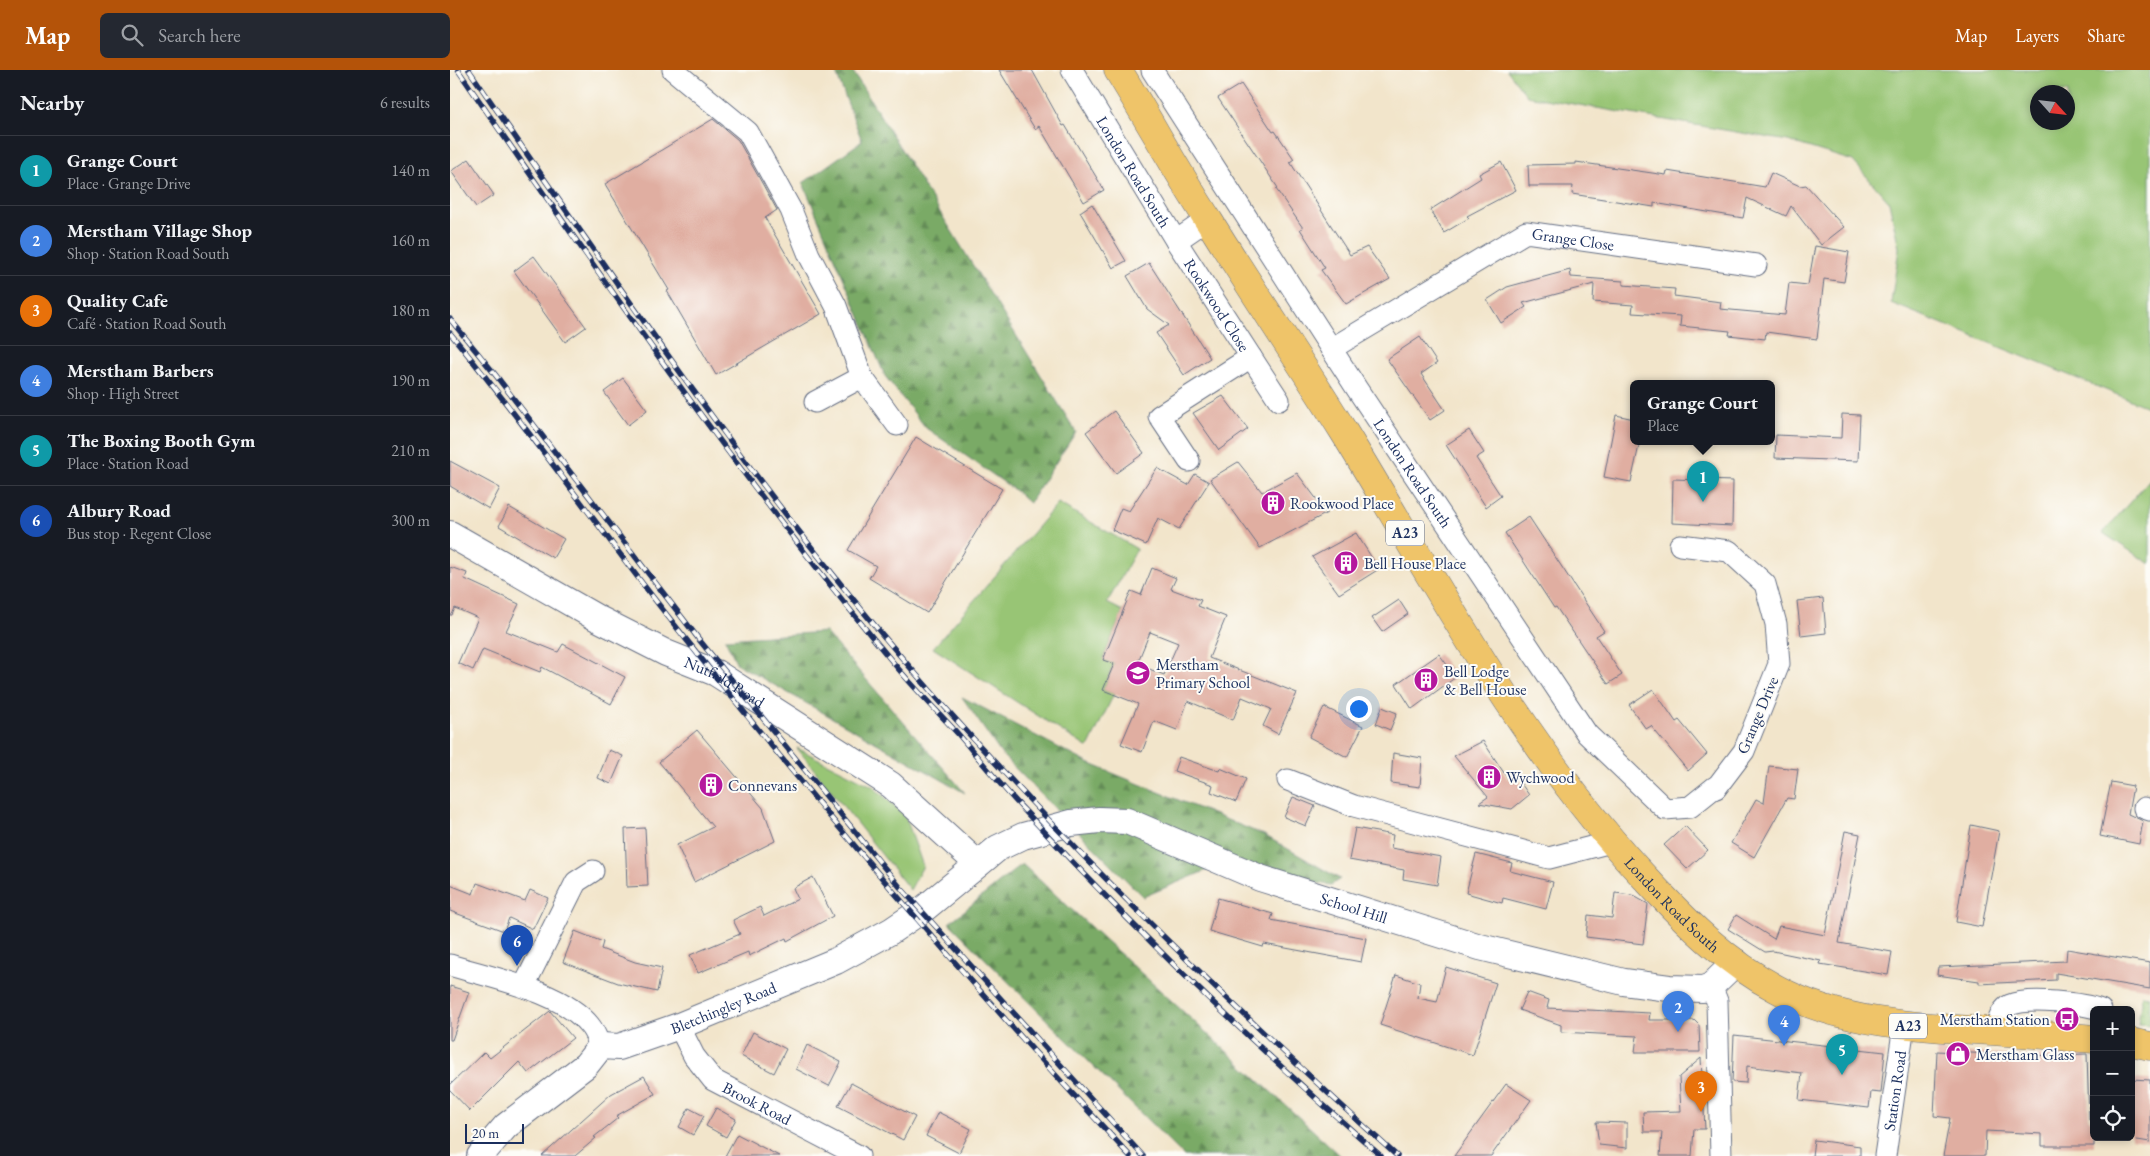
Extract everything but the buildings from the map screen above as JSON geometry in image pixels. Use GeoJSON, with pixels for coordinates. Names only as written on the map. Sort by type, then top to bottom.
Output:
{"type":"FeatureCollection","features":[{"type":"Feature","properties":{"kind":"main road","name":"London Road South"},"geometry":{"type":"LineString","coordinates":[[1118,70],[1208,219],[1341,427],[1507,697],[1583,808],[1611,842],[1690,927],[1736,962]]}},
{"type":"Feature","properties":{"kind":"main road","name":"A23"},"geometry":{"type":"LineString","coordinates":[[1736,962],[1777,989],[1833,1011],[1904,1025],[2090,1039]]}},
{"type":"Feature","properties":{"kind":"street"},"geometry":{"type":"LineString","coordinates":[[673,70],[748,132],[791,210],[809,255],[836,306],[862,377],[897,425]]}},
{"type":"Feature","properties":{"kind":"street","name":"London Road South"},"geometry":{"type":"LineString","coordinates":[[1072,70],[1176,241],[1208,219]]}},
{"type":"Feature","properties":{"kind":"street","name":"London Road South"},"geometry":{"type":"LineString","coordinates":[[1152,70],[1331,349],[1587,734],[1665,808],[1690,807],[1715,787]]}},
{"type":"Feature","properties":{"kind":"street","name":"Grange Close"},"geometry":{"type":"LineString","coordinates":[[1331,349],[1526,232],[1756,265]]}},
{"type":"Feature","properties":{"kind":"street","name":"Rookwood Close"},"geometry":{"type":"LineString","coordinates":[[1176,241],[1251,357],[1159,416],[1189,461]]}},
{"type":"Feature","properties":{"kind":"street"},"geometry":{"type":"LineString","coordinates":[[1234,260],[1262,241]]}},
{"type":"Feature","properties":{"kind":"street"},"geometry":{"type":"LineString","coordinates":[[1251,357],[1279,400]]}},
{"type":"Feature","properties":{"kind":"street"},"geometry":{"type":"LineString","coordinates":[[815,402],[862,377]]}},
{"type":"Feature","properties":{"kind":"street","name":"Nutfield Road"},"geometry":{"type":"LineString","coordinates":[[450,534],[597,618],[666,653],[716,673],[805,728],[891,786],[978,864]]}},
{"type":"Feature","properties":{"kind":"street","name":"Grange Drive"},"geometry":{"type":"LineString","coordinates":[[1680,545],[1729,551],[1765,584],[1776,624],[1779,664],[1744,751],[1715,787]]}},
{"type":"Feature","properties":{"kind":"street","name":"London Road South"},"geometry":{"type":"LineString","coordinates":[[1288,780],[1354,806],[1549,858],[1611,842]]}},
{"type":"Feature","properties":{"kind":"street","name":"School Hill"},"geometry":{"type":"LineString","coordinates":[[978,864],[998,848],[1023,836],[1071,823],[1127,821],[1260,878],[1480,947],[1624,982],[1694,990],[1711,986]]}},
{"type":"Feature","properties":{"kind":"street","name":"Bletchingley Road"},"geometry":{"type":"LineString","coordinates":[[601,1046],[619,1047],[679,1026],[836,961],[891,931],[925,908],[978,864]]}},
{"type":"Feature","properties":{"kind":"street"},"geometry":{"type":"LineString","coordinates":[[524,986],[576,882],[593,872]]}},
{"type":"Feature","properties":{"kind":"street"},"geometry":{"type":"LineString","coordinates":[[1721,1156],[1717,1001],[1711,986],[1736,962]]}},
{"type":"Feature","properties":{"kind":"street"},"geometry":{"type":"LineString","coordinates":[[450,965],[524,986],[569,1007],[590,1026],[601,1046],[586,1065],[506,1126],[480,1156]]}},
{"type":"Feature","properties":{"kind":"street"},"geometry":{"type":"LineString","coordinates":[[1994,1032],[2003,1012],[2010,1005],[2051,1001],[2091,1006]]}},
{"type":"Feature","properties":{"kind":"street","name":"Station Road"},"geometry":{"type":"LineString","coordinates":[[1885,1156],[1904,1025]]}},
{"type":"Feature","properties":{"kind":"street","name":"Brook Road"},"geometry":{"type":"LineString","coordinates":[[679,1026],[694,1056],[714,1080],[859,1156]]}},
{"type":"Feature","properties":{"kind":"green space"},"geometry":{"type":"Polygon","coordinates":[[[835,70],[852,70],[1076,432],[1029,503],[1012,488],[926,428],[885,376],[803,183],[862,141],[835,70]]]}},
{"type":"Feature","properties":{"kind":"green space"},"geometry":{"type":"Polygon","coordinates":[[[1507,70],[2150,70],[2150,408],[1891,303],[1899,248],[1889,202],[1853,161],[1788,141],[1527,96],[1507,70]]]}},
{"type":"Feature","properties":{"kind":"green space"},"geometry":{"type":"Polygon","coordinates":[[[2150,479],[2150,564],[2103,533],[2150,479]]]}},
{"type":"Feature","properties":{"kind":"green space"},"geometry":{"type":"Polygon","coordinates":[[[1058,503],[1137,549],[1107,603],[1123,611],[1103,659],[1114,664],[1103,690],[1114,694],[1088,748],[933,648],[1058,503]]]}},
{"type":"Feature","properties":{"kind":"green space"},"geometry":{"type":"Polygon","coordinates":[[[825,632],[965,793],[737,664],[725,639],[825,632]]]}},
{"type":"Feature","properties":{"kind":"green space"},"geometry":{"type":"Polygon","coordinates":[[[962,697],[1088,763],[1264,835],[1340,879],[1331,885],[1212,868],[1143,897],[1002,755],[962,697]]]}},
{"type":"Feature","properties":{"kind":"green space"},"geometry":{"type":"Polygon","coordinates":[[[797,748],[872,786],[905,815],[923,866],[910,890],[797,748]]]}},
{"type":"Feature","properties":{"kind":"green space"},"geometry":{"type":"Polygon","coordinates":[[[1022,864],[1341,1156],[1184,1156],[949,923],[1022,864]]]}},
{"type":"Feature","properties":{"kind":"green space"},"geometry":{"type":"Polygon","coordinates":[[[2142,995],[2150,996],[2150,1025],[2138,1024],[2142,995]]]}},
{"type":"Feature","properties":{"kind":"railway"},"geometry":{"type":"LineString","coordinates":[[458,70],[670,373],[781,521],[896,666],[959,735],[1016,802],[1110,901],[1243,1032],[1381,1156]]}},
{"type":"Feature","properties":{"kind":"railway"},"geometry":{"type":"LineString","coordinates":[[469,70],[696,395],[816,553],[878,630],[943,705],[1051,823],[1107,880],[1221,992],[1397,1156]]}},
{"type":"Feature","properties":{"kind":"railway"},"geometry":{"type":"LineString","coordinates":[[450,319],[494,373],[701,642],[900,887],[1143,1156]]}},
{"type":"Feature","properties":{"kind":"railway"},"geometry":{"type":"LineString","coordinates":[[450,333],[504,400],[659,605],[772,747],[888,886],[1130,1156]]}},
{"type":"Feature","properties":{"kind":"place","name":"Grange Court"},"geometry":{"type":"Point","coordinates":[1703,502]}},
{"type":"Feature","properties":{"kind":"place","name":"Rookwood Place"},"geometry":{"type":"Point","coordinates":[1273,503]}},
{"type":"Feature","properties":{"kind":"place","name":"Bell House Place"},"geometry":{"type":"Point","coordinates":[1346,563]}},
{"type":"Feature","properties":{"kind":"place","name":"Merstham Primary School"},"geometry":{"type":"Point","coordinates":[1138,673]}},
{"type":"Feature","properties":{"kind":"place","name":"Bell Lodge & Bell House"},"geometry":{"type":"Point","coordinates":[1426,680]}},
{"type":"Feature","properties":{"kind":"place","name":"Wychwood"},"geometry":{"type":"Point","coordinates":[1489,777]}},
{"type":"Feature","properties":{"kind":"place","name":"Connevans"},"geometry":{"type":"Point","coordinates":[711,785]}},
{"type":"Feature","properties":{"kind":"place","name":"Albury Road"},"geometry":{"type":"Point","coordinates":[517,966]}},
{"type":"Feature","properties":{"kind":"place","name":"Merstham Station"},"geometry":{"type":"Point","coordinates":[2067,1019]}},
{"type":"Feature","properties":{"kind":"place","name":"Merstham Village Shop"},"geometry":{"type":"Point","coordinates":[1678,1032]}},
{"type":"Feature","properties":{"kind":"place","name":"Merstham Barbers"},"geometry":{"type":"Point","coordinates":[1784,1046]}},
{"type":"Feature","properties":{"kind":"place","name":"Merstham Glass"},"geometry":{"type":"Point","coordinates":[1958,1054]}},
{"type":"Feature","properties":{"kind":"place","name":"The Boxing Booth Gym"},"geometry":{"type":"Point","coordinates":[1842,1075]}},
{"type":"Feature","properties":{"kind":"place","name":"Quality Cafe"},"geometry":{"type":"Point","coordinates":[1701,1112]}}]}
